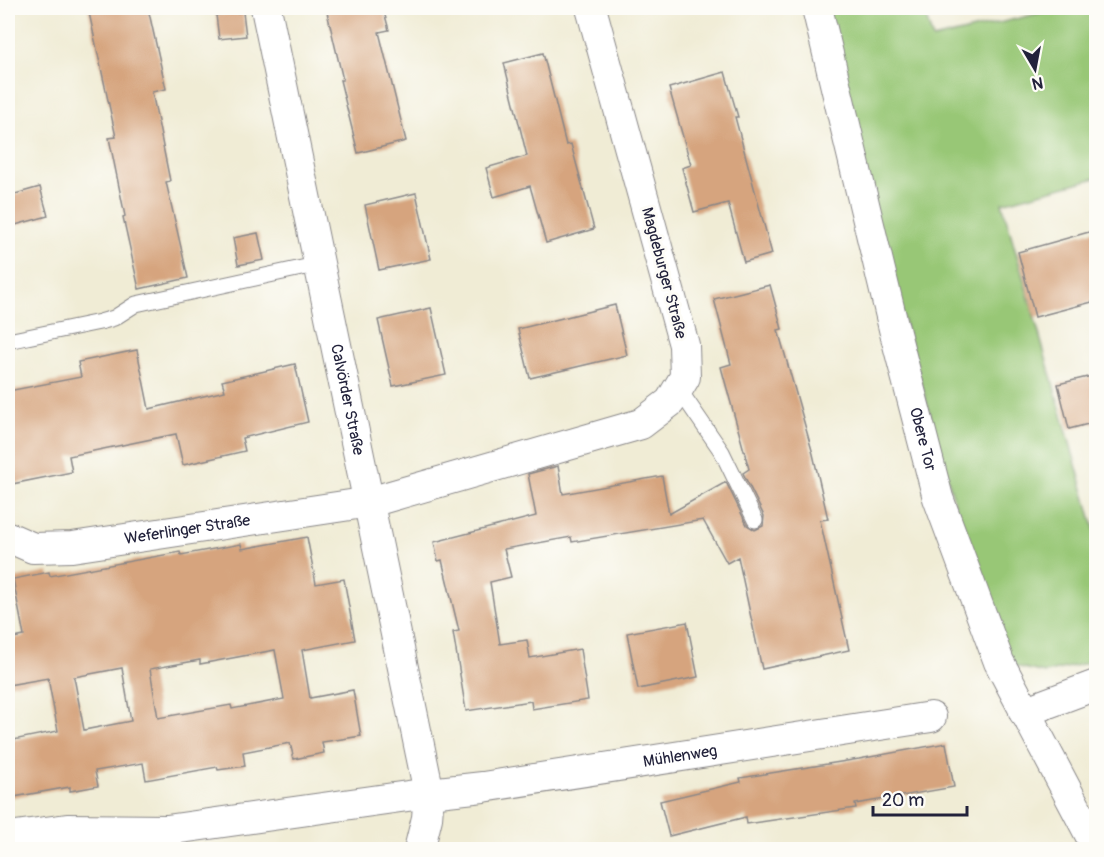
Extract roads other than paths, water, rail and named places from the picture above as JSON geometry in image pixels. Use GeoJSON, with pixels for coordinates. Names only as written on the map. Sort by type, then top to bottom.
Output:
{"type":"FeatureCollection","features":[{"type":"Feature","properties":{"kind":"street","name":"Calvörder Straße"},"geometry":{"type":"LineString","coordinates":[[266,8],[429,793]]}},
{"type":"Feature","properties":{"kind":"street","name":"Magdeburger Straße"},"geometry":{"type":"LineString","coordinates":[[370,502],[641,424],[670,402],[685,377],[684,345],[591,8]]}},
{"type":"Feature","properties":{"kind":"street","name":"Obere Tor"},"geometry":{"type":"LineString","coordinates":[[817,8],[895,333],[938,498],[999,662],[1096,846]]}},
{"type":"Feature","properties":{"kind":"street","name":"Weferlinger Straße"},"geometry":{"type":"LineString","coordinates":[[8,537],[33,548],[72,548],[370,502]]}},
{"type":"Feature","properties":{"kind":"street"},"geometry":{"type":"LineString","coordinates":[[1024,712],[1096,685]]}},
{"type":"Feature","properties":{"kind":"street","name":"Mühlenweg"},"geometry":{"type":"LineString","coordinates":[[8,837],[67,829],[167,830],[483,787],[931,717]]}},
{"type":"Feature","properties":{"kind":"street"},"geometry":{"type":"LineString","coordinates":[[419,849],[427,818],[429,793]]}},
{"type":"Feature","properties":{"kind":"lane"},"geometry":{"type":"LineString","coordinates":[[8,341],[114,318],[136,304],[320,264]]}},
{"type":"Feature","properties":{"kind":"lane"},"geometry":{"type":"LineString","coordinates":[[678,388],[722,452],[755,520]]}}]}
